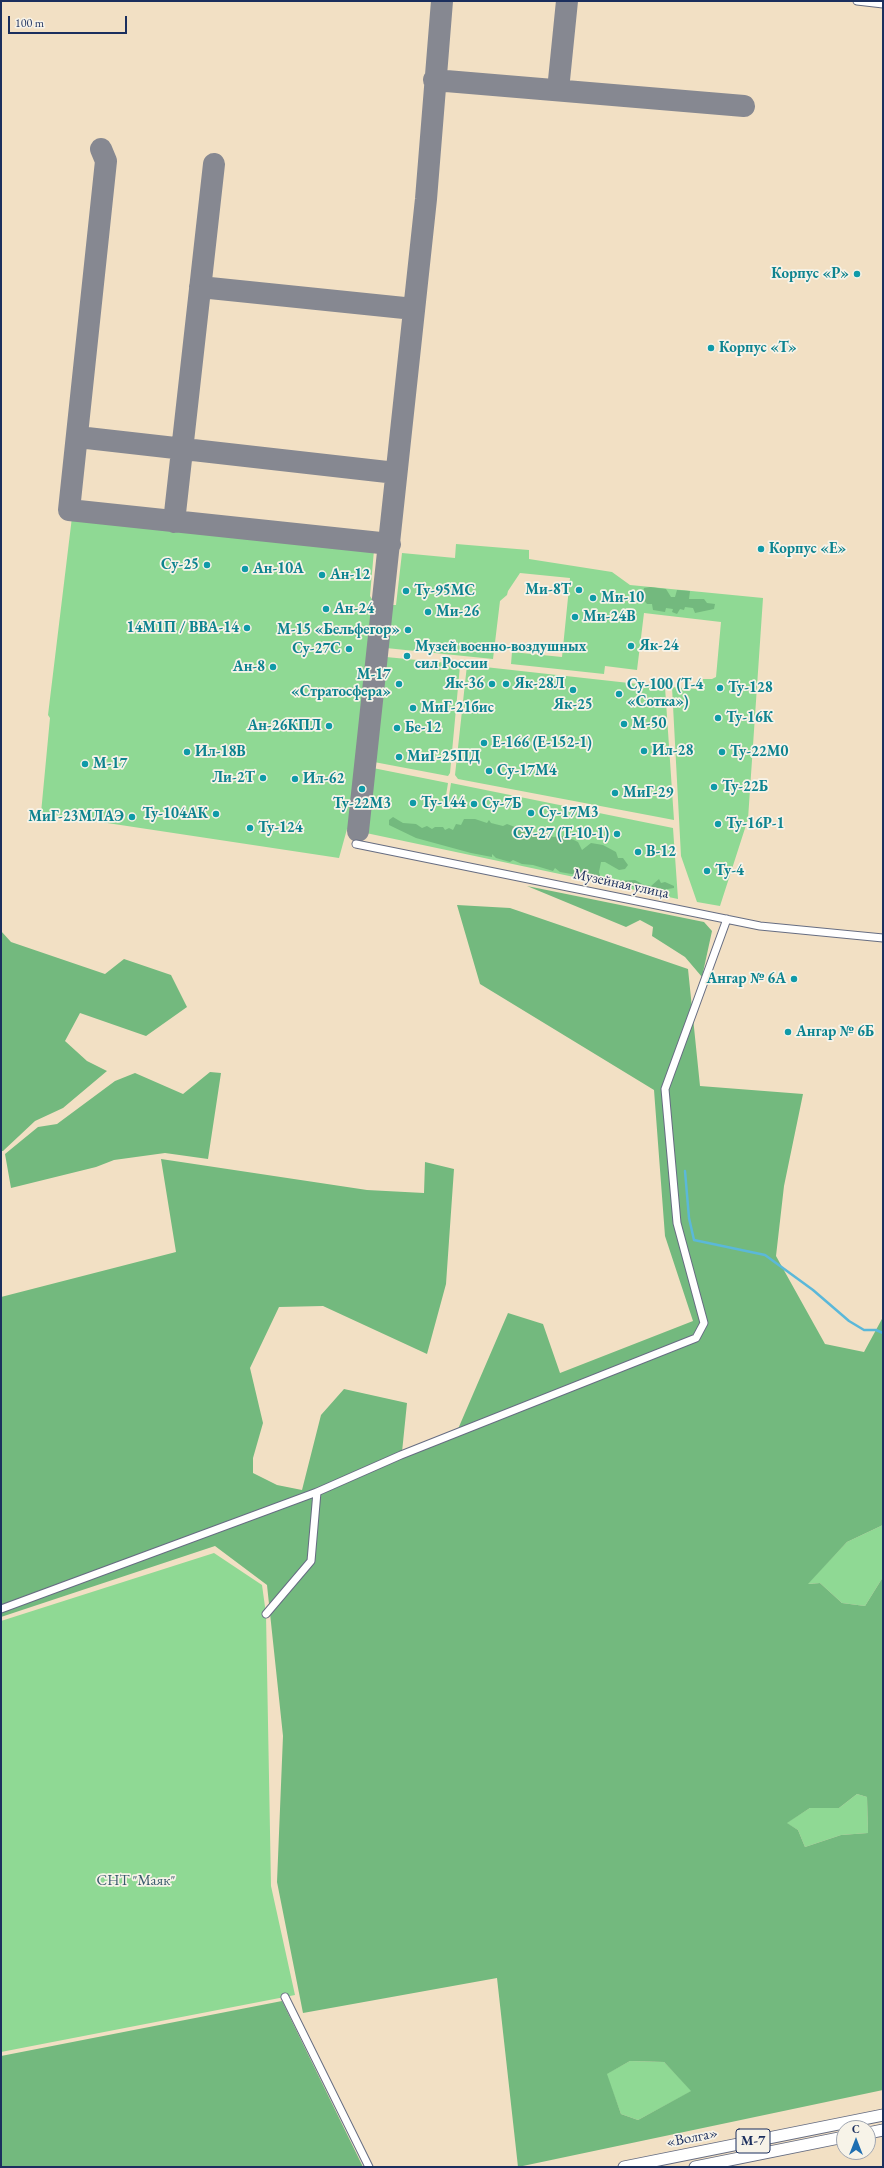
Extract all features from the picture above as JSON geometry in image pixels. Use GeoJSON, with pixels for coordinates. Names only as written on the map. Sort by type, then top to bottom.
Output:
{"type":"FeatureCollection","features":[{"type":"Feature","properties":{"kind":"highway","name":"«Волга»"},"geometry":{"type":"LineString","coordinates":[[624,2167],[883,2115]]}},
{"type":"Feature","properties":{"kind":"highway","name":"«Волга»"},"geometry":{"type":"LineString","coordinates":[[695,2167],[836,2140]]}},
{"type":"Feature","properties":{"kind":"street"},"geometry":{"type":"LineString","coordinates":[[857,1],[883,4]]}},
{"type":"Feature","properties":{"kind":"street","name":"Музейная улица"},"geometry":{"type":"LineString","coordinates":[[356,844],[760,926],[883,938]]}},
{"type":"Feature","properties":{"kind":"street"},"geometry":{"type":"LineString","coordinates":[[1,1609],[317,1492],[401,1455],[696,1338],[704,1323],[677,1222],[665,1089],[727,919]]}},
{"type":"Feature","properties":{"kind":"street"},"geometry":{"type":"LineString","coordinates":[[266,1614],[311,1561],[317,1492]]}},
{"type":"Feature","properties":{"kind":"street"},"geometry":{"type":"LineString","coordinates":[[285,1997],[369,2167]]}},
{"type":"Feature","properties":{"kind":"green space"},"geometry":{"type":"Polygon","coordinates":[[[72,517],[374,550],[370,596],[375,604],[351,830],[347,829],[339,858],[41,813],[50,718],[48,715],[72,517]]]}},
{"type":"Feature","properties":{"kind":"green space"},"geometry":{"type":"Polygon","coordinates":[[[456,544],[529,550],[529,559],[612,572],[630,585],[763,598],[748,819],[720,906],[697,902],[681,856],[672,687],[697,689],[701,688],[703,679],[712,679],[716,677],[721,622],[644,613],[637,670],[605,666],[604,674],[511,664],[512,652],[562,657],[570,578],[520,573],[507,595],[500,601],[493,659],[386,648],[390,605],[396,605],[402,553],[455,558],[456,544]]]}},
{"type":"Feature","properties":{"kind":"green space"},"geometry":{"type":"Polygon","coordinates":[[[650,587],[666,589],[671,597],[675,597],[677,590],[690,591],[689,599],[704,599],[707,603],[715,604],[714,609],[695,613],[693,608],[685,607],[684,610],[680,609],[677,614],[672,612],[673,609],[666,608],[665,612],[653,610],[652,604],[647,604],[642,598],[644,588],[650,587]]]}},
{"type":"Feature","properties":{"kind":"green space"},"geometry":{"type":"Polygon","coordinates":[[[384,658],[459,664],[450,773],[448,776],[374,762],[372,760],[384,658]]]}},
{"type":"Feature","properties":{"kind":"green space"},"geometry":{"type":"Polygon","coordinates":[[[467,665],[665,687],[674,820],[458,779],[455,775],[467,665]]]}},
{"type":"Feature","properties":{"kind":"green space"},"geometry":{"type":"Polygon","coordinates":[[[373,768],[448,783],[445,802],[448,802],[451,783],[673,828],[678,899],[366,833],[373,768]]]}},
{"type":"Feature","properties":{"kind":"green space"},"geometry":{"type":"Polygon","coordinates":[[[393,817],[403,823],[416,824],[422,828],[427,826],[432,829],[435,827],[443,827],[445,830],[449,828],[453,830],[456,824],[461,825],[464,819],[475,819],[487,823],[489,820],[491,823],[503,826],[507,824],[515,827],[523,826],[525,829],[537,833],[545,833],[553,837],[562,836],[574,840],[578,842],[582,850],[591,843],[603,845],[616,852],[618,858],[623,858],[628,865],[625,869],[619,870],[605,862],[601,862],[599,872],[601,879],[587,877],[585,874],[583,876],[560,872],[555,868],[553,871],[533,865],[522,864],[513,860],[510,862],[496,858],[492,854],[492,857],[471,853],[416,838],[389,825],[389,820],[393,817]]]}},
{"type":"Feature","properties":{"kind":"green space"},"geometry":{"type":"Polygon","coordinates":[[[659,879],[661,883],[665,882],[674,886],[674,888],[655,891],[618,884],[618,881],[635,880],[644,885],[651,886],[659,879]]]}},
{"type":"Feature","properties":{"kind":"green space"},"geometry":{"type":"Polygon","coordinates":[[[527,886],[704,922],[712,931],[702,977],[685,957],[652,936],[653,927],[640,920],[626,927],[527,886]]]}},
{"type":"Feature","properties":{"kind":"green space"},"geometry":{"type":"Polygon","coordinates":[[[457,905],[510,908],[688,969],[700,1086],[803,1094],[784,1186],[776,1256],[825,1344],[864,1352],[883,1317],[883,1525],[847,1542],[808,1584],[820,1583],[842,1603],[865,1606],[883,1577],[883,2090],[518,2167],[497,1978],[303,2013],[277,1882],[283,1736],[267,1585],[215,1546],[1,1617],[1,1297],[176,1252],[161,1159],[367,1190],[424,1193],[425,1162],[454,1169],[446,1284],[427,1354],[323,1306],[279,1307],[250,1368],[263,1423],[253,1458],[253,1473],[277,1485],[302,1490],[321,1415],[344,1389],[407,1403],[402,1452],[458,1429],[508,1313],[543,1324],[560,1373],[693,1321],[665,1236],[654,1090],[480,984],[457,905]],[[857,1794],[839,1808],[810,1808],[787,1823],[798,1830],[805,1847],[841,1835],[868,1833],[867,1797],[857,1794]],[[630,2061],[607,2074],[621,2114],[638,2120],[691,2091],[664,2062],[630,2061]]]}},
{"type":"Feature","properties":{"kind":"green space"},"geometry":{"type":"Polygon","coordinates":[[[1,931],[11,942],[105,974],[124,959],[171,975],[187,1007],[146,1036],[80,1013],[65,1041],[87,1061],[107,1071],[63,1108],[35,1121],[3,1151],[1,1151],[1,931]]]}},
{"type":"Feature","properties":{"kind":"green space"},"geometry":{"type":"Polygon","coordinates":[[[210,1072],[221,1073],[208,1159],[165,1153],[114,1160],[96,1167],[11,1188],[5,1154],[38,1127],[57,1124],[115,1081],[135,1073],[183,1094],[210,1072]]]}},
{"type":"Feature","properties":{"kind":"green space"},"geometry":{"type":"Polygon","coordinates":[[[883,1525],[883,1577],[865,1606],[842,1603],[820,1583],[807,1584],[847,1542],[883,1525]]]}},
{"type":"Feature","properties":{"kind":"green space","name":"СНТ \"Маяк\""},"geometry":{"type":"Polygon","coordinates":[[[214,1553],[262,1585],[266,1614],[271,1886],[295,1995],[1,2052],[1,1621],[214,1553]]]}},
{"type":"Feature","properties":{"kind":"green space"},"geometry":{"type":"Polygon","coordinates":[[[857,1794],[867,1797],[868,1833],[841,1835],[805,1847],[798,1830],[786,1823],[810,1808],[839,1808],[857,1794]]]}},
{"type":"Feature","properties":{"kind":"green space"},"geometry":{"type":"Polygon","coordinates":[[[282,2001],[363,2167],[1,2167],[1,2056],[282,2001]]]}},
{"type":"Feature","properties":{"kind":"green space"},"geometry":{"type":"Polygon","coordinates":[[[630,2061],[664,2062],[692,2091],[638,2120],[621,2114],[606,2074],[630,2061]]]}},
{"type":"Feature","properties":{"kind":"waterway"},"geometry":{"type":"LineString","coordinates":[[685,1171],[689,1218],[694,1240],[765,1255],[813,1290],[849,1321],[864,1330],[876,1330],[883,1333]]}},
{"type":"Feature","properties":{"kind":"taxiway"},"geometry":{"type":"LineString","coordinates":[[358,831],[426,199],[442,1]]}},
{"type":"Feature","properties":{"kind":"taxiway"},"geometry":{"type":"LineString","coordinates":[[558,90],[567,1]]}},
{"type":"Feature","properties":{"kind":"taxiway"},"geometry":{"type":"LineString","coordinates":[[434,80],[744,106]]}},
{"type":"Feature","properties":{"kind":"taxiway"},"geometry":{"type":"LineString","coordinates":[[101,149],[106,161],[69,510],[390,544]]}},
{"type":"Feature","properties":{"kind":"taxiway"},"geometry":{"type":"LineString","coordinates":[[174,522],[214,164]]}},
{"type":"Feature","properties":{"kind":"taxiway"},"geometry":{"type":"LineString","coordinates":[[200,287],[414,309]]}},
{"type":"Feature","properties":{"kind":"taxiway"},"geometry":{"type":"LineString","coordinates":[[78,437],[396,473]]}},
{"type":"Feature","properties":{"kind":"place","name":"Корпус «Р»"},"geometry":{"type":"Point","coordinates":[857,274]}},
{"type":"Feature","properties":{"kind":"place","name":"Корпус «Т»"},"geometry":{"type":"Point","coordinates":[711,348]}},
{"type":"Feature","properties":{"kind":"place","name":"Корпус «Е»"},"geometry":{"type":"Point","coordinates":[761,549]}},
{"type":"Feature","properties":{"kind":"place","name":"Су-25"},"geometry":{"type":"Point","coordinates":[207,565]}},
{"type":"Feature","properties":{"kind":"place","name":"Ан-10А"},"geometry":{"type":"Point","coordinates":[245,569]}},
{"type":"Feature","properties":{"kind":"place","name":"Ан-12"},"geometry":{"type":"Point","coordinates":[322,575]}},
{"type":"Feature","properties":{"kind":"place","name":"Ми-8Т"},"geometry":{"type":"Point","coordinates":[579,590]}},
{"type":"Feature","properties":{"kind":"place","name":"Ту-95МС"},"geometry":{"type":"Point","coordinates":[406,591]}},
{"type":"Feature","properties":{"kind":"place","name":"Ми-10"},"geometry":{"type":"Point","coordinates":[593,598]}},
{"type":"Feature","properties":{"kind":"place","name":"Ан-24"},"geometry":{"type":"Point","coordinates":[326,609]}},
{"type":"Feature","properties":{"kind":"place","name":"Ми-26"},"geometry":{"type":"Point","coordinates":[428,612]}},
{"type":"Feature","properties":{"kind":"place","name":"Ми-24В"},"geometry":{"type":"Point","coordinates":[575,617]}},
{"type":"Feature","properties":{"kind":"place","name":"14М1П / ВВА-14"},"geometry":{"type":"Point","coordinates":[247,628]}},
{"type":"Feature","properties":{"kind":"place","name":"М-15 «Бельфегор»"},"geometry":{"type":"Point","coordinates":[408,630]}},
{"type":"Feature","properties":{"kind":"place","name":"Як-24"},"geometry":{"type":"Point","coordinates":[631,646]}},
{"type":"Feature","properties":{"kind":"place","name":"Су-27С"},"geometry":{"type":"Point","coordinates":[349,649]}},
{"type":"Feature","properties":{"kind":"place","name":"Музей военно-воздушных сил России"},"geometry":{"type":"Point","coordinates":[407,656]}},
{"type":"Feature","properties":{"kind":"place","name":"Ан-8"},"geometry":{"type":"Point","coordinates":[273,667]}},
{"type":"Feature","properties":{"kind":"place","name":"М-17 «Стратосфера»"},"geometry":{"type":"Point","coordinates":[399,684]}},
{"type":"Feature","properties":{"kind":"place","name":"Як-36"},"geometry":{"type":"Point","coordinates":[492,684]}},
{"type":"Feature","properties":{"kind":"place","name":"Як-28Л"},"geometry":{"type":"Point","coordinates":[506,684]}},
{"type":"Feature","properties":{"kind":"place","name":"Ту-128"},"geometry":{"type":"Point","coordinates":[720,688]}},
{"type":"Feature","properties":{"kind":"place","name":"Як-25"},"geometry":{"type":"Point","coordinates":[573,690]}},
{"type":"Feature","properties":{"kind":"place","name":"Су-100 (Т-4 «Сотка»)"},"geometry":{"type":"Point","coordinates":[619,694]}},
{"type":"Feature","properties":{"kind":"place","name":"МиГ-21бис"},"geometry":{"type":"Point","coordinates":[413,708]}},
{"type":"Feature","properties":{"kind":"place","name":"Ту-16К"},"geometry":{"type":"Point","coordinates":[718,718]}},
{"type":"Feature","properties":{"kind":"place","name":"М-50"},"geometry":{"type":"Point","coordinates":[624,724]}},
{"type":"Feature","properties":{"kind":"place","name":"Ан-26КПЛ"},"geometry":{"type":"Point","coordinates":[329,726]}},
{"type":"Feature","properties":{"kind":"place","name":"Бе-12"},"geometry":{"type":"Point","coordinates":[397,728]}},
{"type":"Feature","properties":{"kind":"place","name":"Е-166 (Е-152-1)"},"geometry":{"type":"Point","coordinates":[484,743]}},
{"type":"Feature","properties":{"kind":"place","name":"Ил-28"},"geometry":{"type":"Point","coordinates":[644,751]}},
{"type":"Feature","properties":{"kind":"place","name":"Ил-18В"},"geometry":{"type":"Point","coordinates":[187,752]}},
{"type":"Feature","properties":{"kind":"place","name":"Ту-22М0"},"geometry":{"type":"Point","coordinates":[722,752]}},
{"type":"Feature","properties":{"kind":"place","name":"МиГ-25ПД"},"geometry":{"type":"Point","coordinates":[399,757]}},
{"type":"Feature","properties":{"kind":"place","name":"М-17"},"geometry":{"type":"Point","coordinates":[85,764]}},
{"type":"Feature","properties":{"kind":"place","name":"Су-17М4"},"geometry":{"type":"Point","coordinates":[489,771]}},
{"type":"Feature","properties":{"kind":"place","name":"Ли-2Т"},"geometry":{"type":"Point","coordinates":[263,778]}},
{"type":"Feature","properties":{"kind":"place","name":"Ил-62"},"geometry":{"type":"Point","coordinates":[295,779]}},
{"type":"Feature","properties":{"kind":"place","name":"Ту-22Б"},"geometry":{"type":"Point","coordinates":[714,787]}},
{"type":"Feature","properties":{"kind":"place","name":"Ту-22М3"},"geometry":{"type":"Point","coordinates":[362,789]}},
{"type":"Feature","properties":{"kind":"place","name":"МиГ-29"},"geometry":{"type":"Point","coordinates":[615,793]}},
{"type":"Feature","properties":{"kind":"place","name":"Ту-144"},"geometry":{"type":"Point","coordinates":[413,803]}},
{"type":"Feature","properties":{"kind":"place","name":"Су-7Б"},"geometry":{"type":"Point","coordinates":[474,804]}},
{"type":"Feature","properties":{"kind":"place","name":"Су-17М3"},"geometry":{"type":"Point","coordinates":[531,813]}},
{"type":"Feature","properties":{"kind":"place","name":"Ту-104АК"},"geometry":{"type":"Point","coordinates":[216,814]}},
{"type":"Feature","properties":{"kind":"place","name":"МиГ-23МЛАЭ"},"geometry":{"type":"Point","coordinates":[132,817]}},
{"type":"Feature","properties":{"kind":"place","name":"Ту-16Р-1"},"geometry":{"type":"Point","coordinates":[718,824]}},
{"type":"Feature","properties":{"kind":"place","name":"Ту-124"},"geometry":{"type":"Point","coordinates":[250,828]}},
{"type":"Feature","properties":{"kind":"place","name":"СУ-27 (Т-10-1)"},"geometry":{"type":"Point","coordinates":[617,834]}},
{"type":"Feature","properties":{"kind":"place","name":"В-12"},"geometry":{"type":"Point","coordinates":[638,852]}},
{"type":"Feature","properties":{"kind":"place","name":"Ту-4"},"geometry":{"type":"Point","coordinates":[707,871]}},
{"type":"Feature","properties":{"kind":"place","name":"Ангар № 6А"},"geometry":{"type":"Point","coordinates":[794,979]}},
{"type":"Feature","properties":{"kind":"place","name":"Ангар № 6Б"},"geometry":{"type":"Point","coordinates":[788,1032]}}]}
